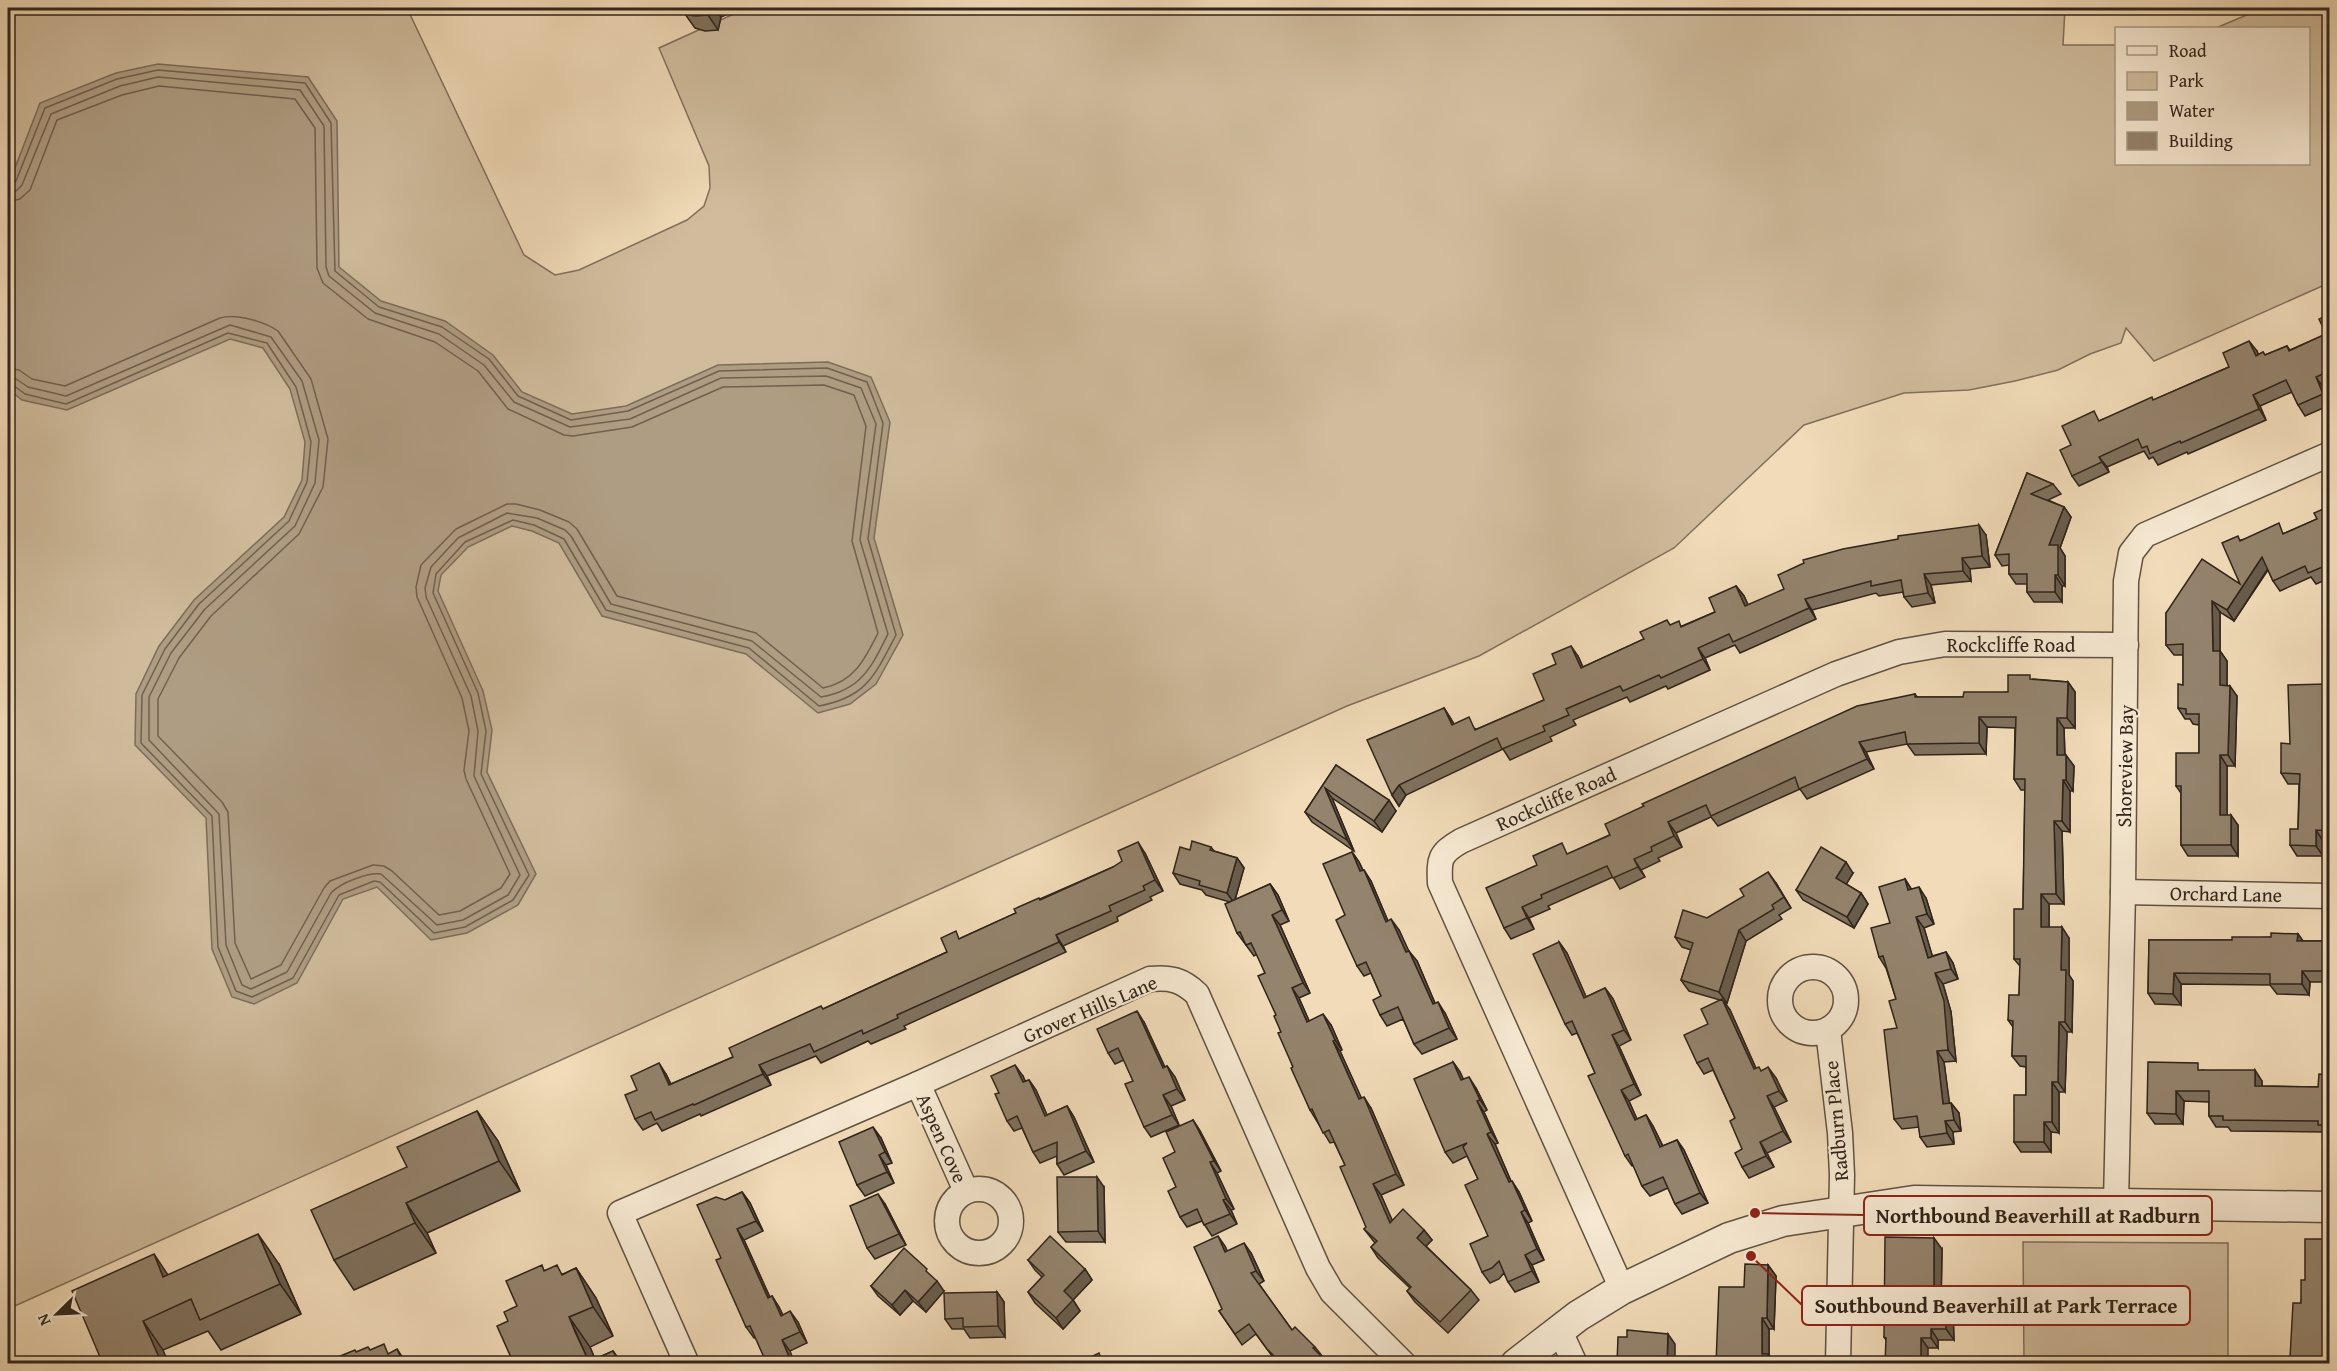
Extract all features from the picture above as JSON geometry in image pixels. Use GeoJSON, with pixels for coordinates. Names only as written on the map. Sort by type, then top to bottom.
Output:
{"type":"FeatureCollection","features":[{"type":"Feature","properties":{"kind":"street","name":"Shoreview Bay"},"geometry":{"type":"LineString","coordinates":[[2116,1203],[2123,892],[2126,581],[2131,553],[2145,535],[2330,454]]}},
{"type":"Feature","properties":{"kind":"street","name":"Rockcliffe Road"},"geometry":{"type":"LineString","coordinates":[[1622,1289],[1440,883],[1439,860],[1447,849],[1471,836],[1836,674],[1899,651],[1945,644],[2126,645]]}},
{"type":"Feature","properties":{"kind":"street","name":"Orchard Lane"},"geometry":{"type":"LineString","coordinates":[[2123,892],[2330,896]]}},
{"type":"Feature","properties":{"kind":"street","name":"Grover Hills Lane"},"geometry":{"type":"LineString","coordinates":[[687,1364],[620,1213],[918,1084],[1150,980],[1168,977],[1184,982],[1197,994],[1318,1268],[1332,1292],[1404,1364]]}},
{"type":"Feature","properties":{"kind":"street","name":"Radburn Place"},"geometry":{"type":"LineString","coordinates":[[1828,1030],[1840,1133],[1842,1212],[1838,1364]]}},
{"type":"Feature","properties":{"kind":"street","name":"Aspen Cove"},"geometry":{"type":"LineString","coordinates":[[918,1084],[966,1191]]}},
{"type":"Feature","properties":{"kind":"street"},"geometry":{"type":"LineString","coordinates":[[1516,1364],[1559,1329],[1622,1289],[1729,1238],[1784,1221],[1914,1201],[2330,1207]]}},
{"type":"Feature","properties":{"kind":"street"},"geometry":{"type":"LineString","coordinates":[[1559,1329],[1575,1364]]}},
{"type":"Feature","properties":{"kind":"green space"},"geometry":{"type":"Polygon","coordinates":[[[8,8],[407,8],[524,255],[555,275],[579,270],[687,220],[704,206],[710,188],[709,166],[659,48],[747,8],[2065,8],[2063,45],[2115,45],[2115,165],[2310,165],[2310,27],[2218,27],[2263,8],[2329,8],[2329,283],[2154,361],[2126,328],[2121,343],[2090,354],[2058,370],[1969,390],[1904,393],[1804,425],[1674,548],[1479,656],[1347,706],[8,1309],[8,8]]]}},
{"type":"Feature","properties":{"kind":"green space"},"geometry":{"type":"Polygon","coordinates":[[[2023,1242],[2228,1243],[2228,1363],[2024,1363],[2023,1242]]]}},
{"type":"Feature","properties":{"kind":"water"},"geometry":{"type":"Polygon","coordinates":[[[158,64],[308,77],[337,121],[339,267],[381,301],[445,321],[493,355],[522,392],[572,414],[626,406],[718,365],[828,362],[871,377],[890,422],[874,538],[903,635],[876,684],[850,704],[818,713],[746,654],[602,616],[559,543],[532,531],[512,526],[468,547],[441,575],[438,591],[483,691],[492,730],[487,772],[536,874],[518,905],[467,933],[431,940],[377,887],[343,899],[297,983],[254,1004],[232,997],[212,949],[206,818],[135,745],[136,694],[159,646],[194,600],[284,517],[302,480],[305,442],[290,389],[263,348],[230,339],[67,410],[22,400],[8,389],[8,186],[40,103],[116,73],[158,64]]]}},
{"type":"Feature","properties":{"kind":"building"},"geometry":{"type":"Polygon","coordinates":[[[682,8],[710,8],[708,15],[695,16],[685,14],[682,8]]]}},
{"type":"Feature","properties":{"kind":"building"},"geometry":{"type":"Polygon","coordinates":[[[2330,314],[2330,371],[2316,377],[2323,394],[2298,405],[2286,380],[2253,395],[2259,409],[2150,454],[2147,446],[2142,448],[2138,439],[2099,457],[2102,462],[2072,476],[2060,450],[2071,445],[2062,426],[2094,411],[2099,421],[2152,397],[2153,400],[2229,367],[2223,353],[2249,341],[2256,356],[2263,352],[2265,355],[2287,346],[2289,351],[2326,334],[2319,319],[2330,314]]]}},
{"type":"Feature","properties":{"kind":"building"},"geometry":{"type":"Polygon","coordinates":[[[2027,473],[2053,484],[2031,494],[2064,507],[2049,545],[2058,545],[2058,575],[2055,575],[2055,592],[2027,592],[2027,574],[2009,574],[2009,554],[1995,555],[2027,473]]]}},
{"type":"Feature","properties":{"kind":"building"},"geometry":{"type":"Polygon","coordinates":[[[2330,506],[2330,564],[2308,573],[2305,566],[2273,581],[2262,557],[2227,610],[2212,601],[2213,651],[2220,651],[2220,685],[2230,686],[2228,755],[2220,755],[2220,815],[2231,815],[2231,845],[2181,845],[2181,786],[2176,786],[2176,753],[2199,753],[2199,714],[2186,714],[2186,709],[2178,708],[2178,684],[2183,685],[2183,644],[2166,645],[2166,613],[2202,559],[2240,584],[2222,543],[2238,536],[2240,541],[2279,523],[2283,534],[2317,519],[2314,513],[2330,506]]]}},
{"type":"Feature","properties":{"kind":"building"},"geometry":{"type":"Polygon","coordinates":[[[1979,525],[1982,556],[1962,558],[1963,571],[1924,574],[1928,593],[1904,597],[1901,580],[1871,586],[1871,581],[1805,599],[1809,608],[1733,642],[1729,634],[1698,648],[1703,659],[1661,678],[1659,675],[1623,691],[1620,686],[1566,709],[1569,715],[1543,726],[1545,731],[1502,749],[1497,738],[1399,785],[1392,795],[1367,740],[1444,708],[1452,725],[1469,717],[1475,730],[1544,700],[1533,674],[1556,664],[1552,654],[1571,646],[1581,668],[1644,639],[1640,632],[1667,620],[1670,625],[1679,621],[1681,627],[1715,612],[1709,598],[1736,586],[1745,606],[1784,589],[1778,575],[1804,563],[1803,560],[1843,549],[1898,539],[1898,536],[1979,525]]]}},
{"type":"Feature","properties":{"kind":"building"},"geometry":{"type":"Polygon","coordinates":[[[2008,675],[2030,675],[2030,679],[2068,682],[2067,718],[2057,718],[2057,755],[2066,755],[2066,780],[2063,780],[2062,821],[2054,821],[2056,894],[2041,894],[2041,927],[2062,927],[2061,970],[2066,970],[2065,1022],[2059,1022],[2058,1082],[2052,1082],[2052,1122],[2044,1122],[2044,1142],[2014,1142],[2014,1095],[2026,1095],[2026,1056],[2012,1056],[2013,1021],[2008,1020],[2009,995],[2019,995],[2020,959],[2014,959],[2014,909],[2023,909],[2025,779],[2014,779],[2016,717],[1979,717],[1979,743],[1907,744],[1905,732],[1859,742],[1867,759],[1799,789],[1795,777],[1711,816],[1706,805],[1668,822],[1674,836],[1651,847],[1652,851],[1634,859],[1638,867],[1613,878],[1607,866],[1541,895],[1542,898],[1522,907],[1527,918],[1504,928],[1486,888],[1537,865],[1533,856],[1562,843],[1567,854],[1610,835],[1605,824],[1644,806],[1642,804],[1857,706],[1915,694],[1915,697],[1963,697],[1964,692],[2008,692],[2008,675]]]}},
{"type":"Feature","properties":{"kind":"building"},"geometry":{"type":"Polygon","coordinates":[[[2326,684],[2327,744],[2330,744],[2330,831],[2316,830],[2316,846],[2290,845],[2290,829],[2298,829],[2300,774],[2281,773],[2281,743],[2290,744],[2288,685],[2326,684]]]}},
{"type":"Feature","properties":{"kind":"building"},"geometry":{"type":"Polygon","coordinates":[[[1336,765],[1389,800],[1374,821],[1325,788],[1347,840],[1305,812],[1336,765]]]}},
{"type":"Feature","properties":{"kind":"building"},"geometry":{"type":"Polygon","coordinates":[[[1192,841],[1211,847],[1210,850],[1237,858],[1227,893],[1199,885],[1200,881],[1173,873],[1180,847],[1190,850],[1192,841]]]}},
{"type":"Feature","properties":{"kind":"building"},"geometry":{"type":"Polygon","coordinates":[[[1138,842],[1155,880],[1143,886],[1145,890],[1109,906],[1111,911],[1056,935],[1059,942],[897,1015],[898,1018],[863,1034],[862,1030],[814,1052],[810,1044],[759,1065],[763,1074],[694,1105],[655,1120],[651,1112],[635,1119],[625,1095],[637,1090],[631,1076],[659,1063],[669,1085],[733,1057],[729,1048],[821,1006],[823,1009],[947,952],[941,938],[956,931],[959,939],[1016,913],[1014,909],[1039,898],[1040,900],[1113,867],[1122,861],[1118,851],[1138,842]]]}},
{"type":"Feature","properties":{"kind":"building"},"geometry":{"type":"Polygon","coordinates":[[[1821,847],[1846,862],[1836,878],[1861,893],[1847,917],[1796,890],[1821,847]]]}},
{"type":"Feature","properties":{"kind":"building"},"geometry":{"type":"Polygon","coordinates":[[[1352,852],[1360,871],[1364,870],[1386,922],[1391,919],[1406,952],[1409,951],[1433,1004],[1438,1002],[1449,1028],[1414,1044],[1398,1007],[1380,1015],[1373,1000],[1381,996],[1366,962],[1357,966],[1336,920],[1345,915],[1323,864],[1352,852]]]}},
{"type":"Feature","properties":{"kind":"building"},"geometry":{"type":"Polygon","coordinates":[[[1768,872],[1784,897],[1772,905],[1774,909],[1739,930],[1719,992],[1681,980],[1693,943],[1675,937],[1683,910],[1707,918],[1744,896],[1740,889],[1768,872]]]}},
{"type":"Feature","properties":{"kind":"building"},"geometry":{"type":"Polygon","coordinates":[[[1905,879],[1908,890],[1919,887],[1927,914],[1916,917],[1928,958],[1946,952],[1951,969],[1935,973],[1944,1001],[1948,1050],[1937,1051],[1943,1104],[1951,1103],[1954,1120],[1945,1121],[1947,1133],[1920,1137],[1917,1116],[1894,1119],[1884,1030],[1897,1028],[1889,1001],[1896,999],[1883,956],[1879,957],[1871,928],[1890,923],[1879,887],[1905,879]]]}},
{"type":"Feature","properties":{"kind":"building"},"geometry":{"type":"Polygon","coordinates":[[[1270,884],[1282,910],[1272,915],[1303,983],[1292,988],[1307,1022],[1323,1014],[1359,1099],[1364,1097],[1396,1174],[1373,1184],[1390,1223],[1403,1209],[1424,1230],[1417,1238],[1471,1290],[1440,1322],[1407,1291],[1411,1287],[1371,1247],[1377,1241],[1364,1229],[1366,1227],[1340,1167],[1345,1165],[1329,1130],[1323,1133],[1312,1109],[1310,1110],[1291,1068],[1293,1067],[1278,1033],[1281,1032],[1274,1016],[1276,1015],[1258,976],[1265,973],[1251,943],[1246,945],[1240,932],[1237,933],[1225,904],[1270,884]]]}},
{"type":"Feature","properties":{"kind":"building"},"geometry":{"type":"Polygon","coordinates":[[[2271,933],[2298,934],[2297,941],[2330,941],[2330,971],[2302,971],[2302,984],[2270,984],[2270,974],[2174,973],[2173,994],[2148,993],[2149,940],[2232,940],[2232,937],[2271,937],[2271,933]]]}},
{"type":"Feature","properties":{"kind":"building"},"geometry":{"type":"Polygon","coordinates":[[[1559,942],[1584,998],[1605,988],[1624,1030],[1612,1035],[1634,1084],[1621,1090],[1635,1120],[1646,1115],[1660,1147],[1677,1140],[1700,1193],[1675,1204],[1663,1177],[1642,1186],[1628,1154],[1625,1156],[1588,1076],[1595,1073],[1572,1021],[1565,1024],[1533,954],[1559,942]]]}},
{"type":"Feature","properties":{"kind":"building"},"geometry":{"type":"Polygon","coordinates":[[[1722,999],[1754,1069],[1759,1067],[1761,1071],[1768,1067],[1779,1091],[1767,1096],[1783,1131],[1760,1142],[1766,1156],[1742,1167],[1735,1153],[1742,1149],[1730,1121],[1735,1118],[1708,1058],[1697,1063],[1684,1035],[1708,1024],[1701,1009],[1722,999]]]}},
{"type":"Feature","properties":{"kind":"building"},"geometry":{"type":"Polygon","coordinates":[[[1137,1011],[1163,1068],[1167,1066],[1177,1089],[1163,1095],[1172,1115],[1144,1127],[1125,1084],[1133,1081],[1118,1048],[1108,1053],[1097,1029],[1137,1011]]]}},
{"type":"Feature","properties":{"kind":"building"},"geometry":{"type":"Polygon","coordinates":[[[1453,1062],[1461,1080],[1469,1077],[1480,1100],[1477,1101],[1491,1132],[1487,1134],[1525,1210],[1521,1212],[1537,1249],[1525,1255],[1532,1271],[1508,1282],[1499,1261],[1492,1268],[1482,1272],[1470,1244],[1488,1236],[1465,1185],[1478,1179],[1463,1147],[1467,1143],[1445,1152],[1414,1079],[1453,1062]]]}},
{"type":"Feature","properties":{"kind":"building"},"geometry":{"type":"Polygon","coordinates":[[[2148,1062],[2198,1063],[2198,1070],[2255,1070],[2255,1086],[2318,1087],[2319,1074],[2330,1075],[2330,1125],[2318,1125],[2318,1121],[2223,1120],[2223,1116],[2209,1116],[2209,1091],[2176,1091],[2176,1114],[2147,1113],[2148,1062]]]}},
{"type":"Feature","properties":{"kind":"building"},"geometry":{"type":"Polygon","coordinates":[[[1015,1065],[1023,1082],[1029,1080],[1045,1116],[1067,1106],[1086,1151],[1057,1164],[1057,1142],[1033,1152],[1017,1116],[1007,1121],[995,1094],[999,1093],[991,1076],[1015,1065]]]}},
{"type":"Feature","properties":{"kind":"building"},"geometry":{"type":"Polygon","coordinates":[[[477,1111],[499,1161],[406,1203],[415,1223],[334,1260],[311,1210],[407,1167],[397,1147],[477,1111]]]}},
{"type":"Feature","properties":{"kind":"building"},"geometry":{"type":"Polygon","coordinates":[[[1193,1120],[1214,1161],[1210,1162],[1230,1214],[1204,1225],[1197,1209],[1180,1217],[1168,1191],[1176,1187],[1163,1158],[1175,1152],[1166,1132],[1193,1120]]]}},
{"type":"Feature","properties":{"kind":"building"},"geometry":{"type":"Polygon","coordinates":[[[873,1127],[885,1152],[879,1155],[887,1172],[857,1185],[839,1142],[873,1127]]]}},
{"type":"Feature","properties":{"kind":"building"},"geometry":{"type":"Polygon","coordinates":[[[1057,1177],[1097,1177],[1098,1231],[1058,1232],[1057,1177]]]}},
{"type":"Feature","properties":{"kind":"building"},"geometry":{"type":"Polygon","coordinates":[[[742,1192],[756,1221],[737,1229],[768,1298],[772,1296],[781,1316],[790,1311],[800,1332],[782,1340],[792,1364],[767,1364],[750,1326],[746,1327],[716,1260],[721,1258],[697,1205],[716,1197],[725,1200],[742,1192]]]}},
{"type":"Feature","properties":{"kind":"building"},"geometry":{"type":"Polygon","coordinates":[[[878,1194],[899,1234],[867,1248],[850,1206],[878,1194]]]}},
{"type":"Feature","properties":{"kind":"building"},"geometry":{"type":"Polygon","coordinates":[[[258,1234],[280,1284],[200,1320],[191,1299],[143,1321],[162,1364],[103,1364],[72,1291],[154,1254],[163,1277],[258,1234]]]}},
{"type":"Feature","properties":{"kind":"building"},"geometry":{"type":"Polygon","coordinates":[[[1050,1236],[1085,1269],[1064,1291],[1073,1300],[1056,1318],[1028,1292],[1044,1275],[1028,1260],[1050,1236]]]}},
{"type":"Feature","properties":{"kind":"building"},"geometry":{"type":"Polygon","coordinates":[[[1218,1236],[1225,1252],[1244,1243],[1256,1271],[1251,1273],[1292,1330],[1295,1327],[1329,1364],[1282,1364],[1267,1349],[1249,1324],[1235,1334],[1219,1311],[1222,1309],[1194,1247],[1218,1236]]]}},
{"type":"Feature","properties":{"kind":"building"},"geometry":{"type":"Polygon","coordinates":[[[1885,1237],[1934,1238],[1934,1300],[1946,1300],[1946,1329],[1931,1329],[1931,1338],[1921,1338],[1921,1364],[1885,1364],[1885,1237]]]}},
{"type":"Feature","properties":{"kind":"building"},"geometry":{"type":"Polygon","coordinates":[[[2305,1239],[2330,1239],[2330,1359],[2290,1358],[2293,1303],[2301,1303],[2301,1280],[2305,1280],[2305,1239]]]}},
{"type":"Feature","properties":{"kind":"building"},"geometry":{"type":"Polygon","coordinates":[[[904,1248],[937,1281],[918,1302],[905,1290],[892,1305],[871,1286],[904,1248]]]}},
{"type":"Feature","properties":{"kind":"building"},"geometry":{"type":"Polygon","coordinates":[[[1745,1264],[1768,1265],[1767,1318],[1762,1318],[1762,1354],[1768,1354],[1768,1364],[1716,1364],[1719,1287],[1744,1287],[1745,1264]]]}},
{"type":"Feature","properties":{"kind":"building"},"geometry":{"type":"Polygon","coordinates":[[[542,1265],[544,1271],[557,1265],[562,1275],[576,1268],[593,1307],[569,1317],[576,1334],[589,1362],[613,1351],[619,1364],[514,1364],[497,1326],[508,1321],[504,1312],[517,1306],[506,1281],[542,1265]]]}},
{"type":"Feature","properties":{"kind":"building"},"geometry":{"type":"Polygon","coordinates":[[[997,1292],[998,1326],[963,1327],[963,1318],[945,1319],[944,1293],[997,1292]]]}},
{"type":"Feature","properties":{"kind":"building"},"geometry":{"type":"Polygon","coordinates":[[[1627,1330],[1668,1334],[1667,1364],[1617,1363],[1618,1337],[1627,1337],[1627,1330]]]}},
{"type":"Feature","properties":{"kind":"building"},"geometry":{"type":"Polygon","coordinates":[[[384,1344],[388,1354],[397,1349],[404,1364],[329,1364],[328,1361],[355,1350],[356,1352],[368,1347],[370,1350],[384,1344]]]}},
{"type":"Feature","properties":{"kind":"building"},"geometry":{"type":"Polygon","coordinates":[[[1099,1353],[1103,1364],[1076,1364],[1099,1353]]]}},
{"type":"Feature","properties":{"kind":"building"},"geometry":{"type":"Polygon","coordinates":[[[1175,1359],[1182,1364],[1172,1364],[1175,1359]]]}},
{"type":"Feature","properties":{"kind":"place","name":"Northbound Beaverhill at Radburn"},"geometry":{"type":"Point","coordinates":[1755,1213]}},
{"type":"Feature","properties":{"kind":"place","name":"Southbound Beaverhill at Park Terrace"},"geometry":{"type":"Point","coordinates":[1751,1256]}}]}
